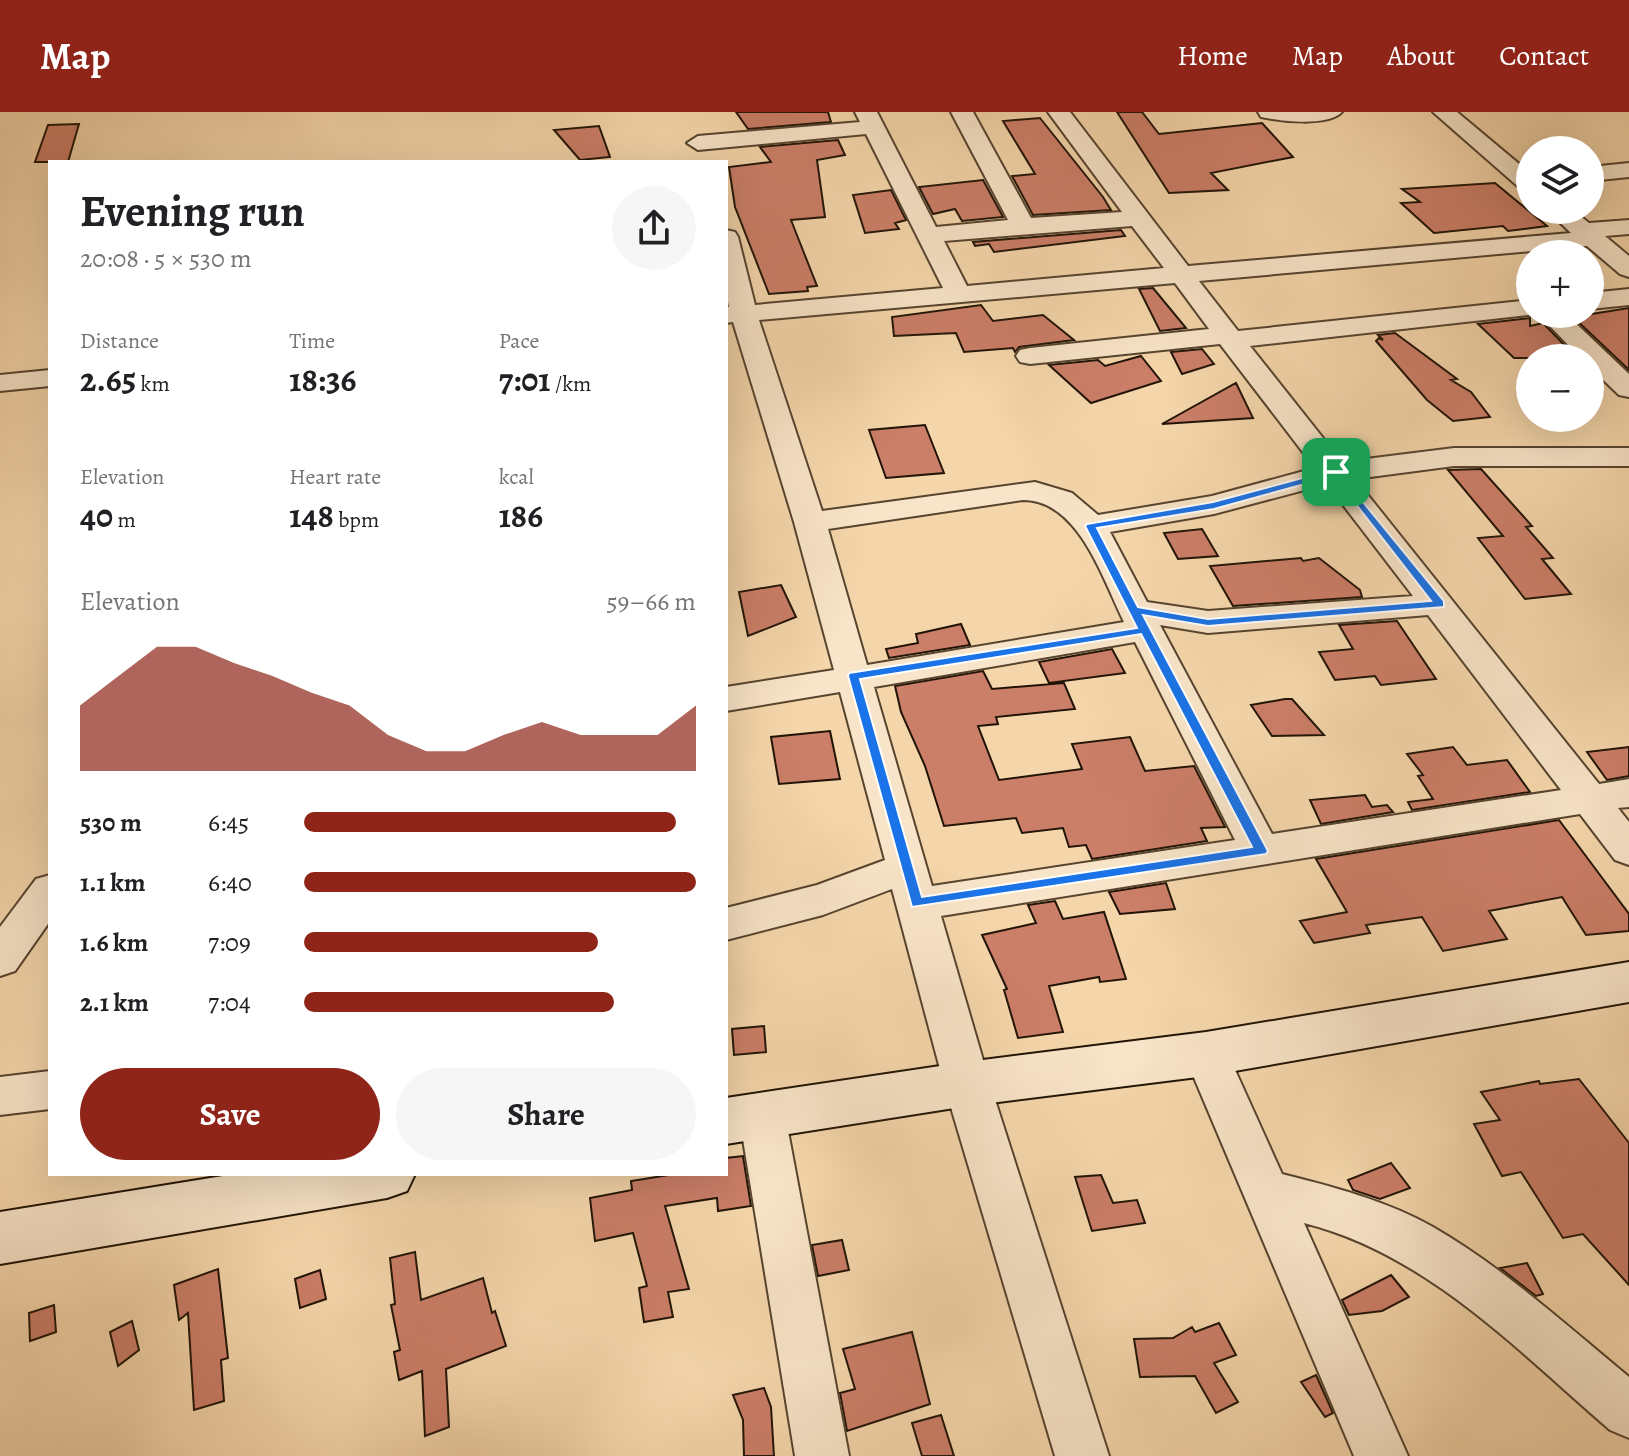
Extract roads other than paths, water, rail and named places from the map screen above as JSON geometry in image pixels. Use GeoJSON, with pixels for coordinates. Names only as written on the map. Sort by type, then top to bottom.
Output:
{"type":"FeatureCollection","features":[{"type":"Feature","properties":{"kind":"street"},"geometry":{"type":"LineString","coordinates":[[962,112],[1023,226]]}},
{"type":"Feature","properties":{"kind":"street"},"geometry":{"type":"LineString","coordinates":[[1059,112],[1229,337],[1629,850]]}},
{"type":"Feature","properties":{"kind":"street"},"geometry":{"type":"LineString","coordinates":[[1269,112],[1286,116],[1331,112]]}},
{"type":"Feature","properties":{"kind":"street"},"geometry":{"type":"LineString","coordinates":[[1444,112],[1516,171]]}},
{"type":"Feature","properties":{"kind":"street"},"geometry":{"type":"LineString","coordinates":[[698,143],[870,120],[959,295]]}},
{"type":"Feature","properties":{"kind":"street"},"geometry":{"type":"LineString","coordinates":[[1604,173],[1629,170]]}},
{"type":"Feature","properties":{"kind":"street"},"geometry":{"type":"LineString","coordinates":[[928,235],[1141,218]]}},
{"type":"Feature","properties":{"kind":"street"},"geometry":{"type":"LineString","coordinates":[[1576,224],[1629,269]]}},
{"type":"Feature","properties":{"kind":"street"},"geometry":{"type":"LineString","coordinates":[[735,314],[1183,275],[1588,234],[1629,227]]}},
{"type":"Feature","properties":{"kind":"street"},"geometry":{"type":"LineString","coordinates":[[728,254],[735,314],[810,522],[967,1084],[1082,1456]]}},
{"type":"Feature","properties":{"kind":"street"},"geometry":{"type":"LineString","coordinates":[[1604,300],[1629,297]]}},
{"type":"Feature","properties":{"kind":"street"},"geometry":{"type":"LineString","coordinates":[[1030,356],[1516,309]]}},
{"type":"Feature","properties":{"kind":"street"},"geometry":{"type":"LineString","coordinates":[[1566,328],[1629,389]]}},
{"type":"Feature","properties":{"kind":"street"},"geometry":{"type":"LineString","coordinates":[[0,383],[48,378]]}},
{"type":"Feature","properties":{"kind":"street"},"geometry":{"type":"LineString","coordinates":[[1091,526],[1214,505],[1336,472],[1454,457],[1629,457]]}},
{"type":"Feature","properties":{"kind":"street"},"geometry":{"type":"LineString","coordinates":[[810,522],[1041,490],[1064,499],[1091,526],[1261,851]]}},
{"type":"Feature","properties":{"kind":"street"},"geometry":{"type":"LineString","coordinates":[[728,699],[1139,620],[1208,622],[1440,604]]}},
{"type":"Feature","properties":{"kind":"street"},"geometry":{"type":"LineString","coordinates":[[728,923],[823,899],[912,886],[1261,851],[1629,793]]}},
{"type":"Feature","properties":{"kind":"street"},"geometry":{"type":"LineString","coordinates":[[0,959],[48,893]]}},
{"type":"Feature","properties":{"kind":"street"},"geometry":{"type":"LineString","coordinates":[[822,1456],[744,1118],[967,1084],[1206,1054],[1629,982]]}},
{"type":"Feature","properties":{"kind":"street"},"geometry":{"type":"LineString","coordinates":[[1206,1054],[1381,1456]]}},
{"type":"Feature","properties":{"kind":"street"},"geometry":{"type":"LineString","coordinates":[[0,1096],[48,1090]]}},
{"type":"Feature","properties":{"kind":"street"},"geometry":{"type":"LineString","coordinates":[[0,1238],[375,1176]]}},
{"type":"Feature","properties":{"kind":"street"},"geometry":{"type":"LineString","coordinates":[[1266,1192],[1343,1211],[1414,1242],[1476,1283],[1629,1411]]}}]}
